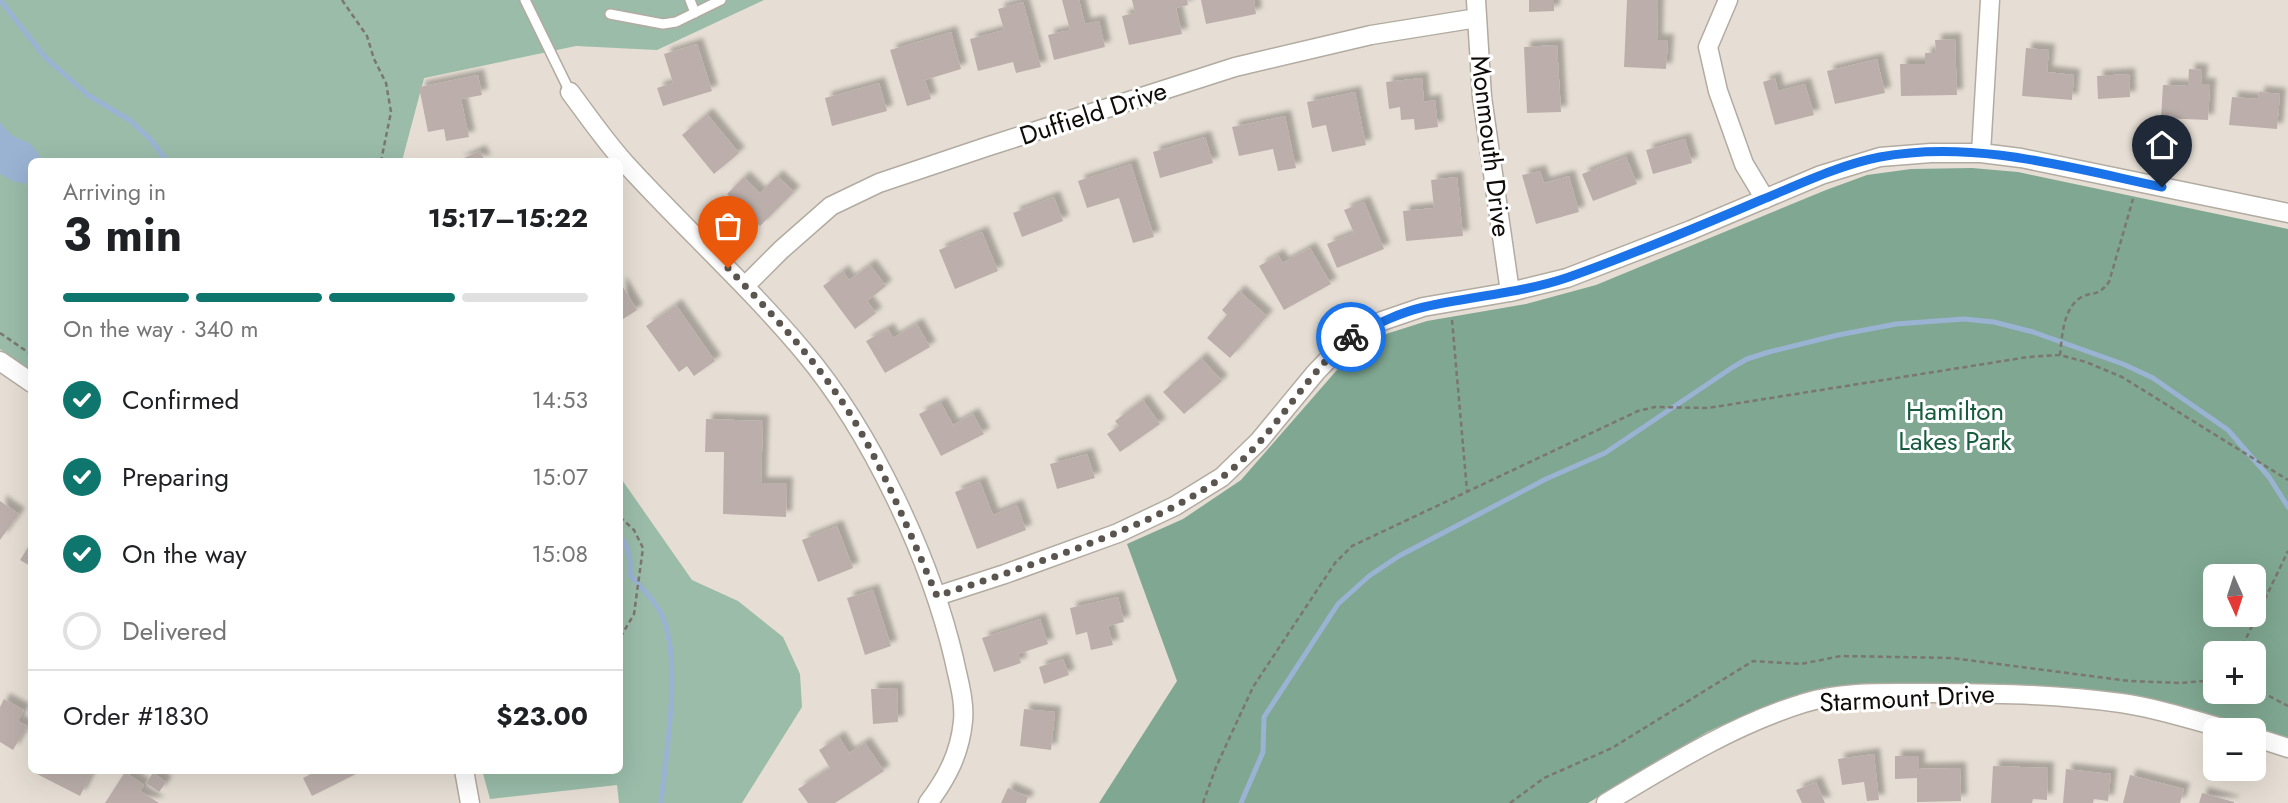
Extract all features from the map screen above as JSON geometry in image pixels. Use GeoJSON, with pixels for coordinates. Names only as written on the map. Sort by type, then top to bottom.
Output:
{"type":"FeatureCollection","features":[{"type":"Feature","properties":{"kind":"street"},"geometry":{"type":"LineString","coordinates":[[1728,0],[1708,47],[1718,92],[1744,164],[1765,199]]}},
{"type":"Feature","properties":{"kind":"street"},"geometry":{"type":"LineString","coordinates":[[1981,153],[1990,0]]}},
{"type":"Feature","properties":{"kind":"street","name":"Duffield Drive"},"geometry":{"type":"LineString","coordinates":[[745,286],[831,206],[879,183],[1235,67],[1476,9]]}},
{"type":"Feature","properties":{"kind":"street","name":"Monmouth Drive"},"geometry":{"type":"LineString","coordinates":[[1476,9],[1482,97],[1510,292]]}},
{"type":"Feature","properties":{"kind":"street"},"geometry":{"type":"LineString","coordinates":[[570,92],[621,158]]}},
{"type":"Feature","properties":{"kind":"street"},"geometry":{"type":"LineString","coordinates":[[937,596],[1118,533],[1175,506],[1222,477],[1259,441],[1316,372],[1349,338],[1382,321],[1423,307],[1510,292],[1567,278],[1821,174],[1880,157],[1981,153],[2021,158],[2288,213]]}},
{"type":"Feature","properties":{"kind":"street"},"geometry":{"type":"LineString","coordinates":[[623,161],[745,286],[805,353],[851,416],[898,506],[937,596],[962,694],[963,720],[954,763],[928,803]]}},
{"type":"Feature","properties":{"kind":"street"},"geometry":{"type":"LineString","coordinates":[[0,361],[28,380]]}},
{"type":"Feature","properties":{"kind":"street","name":"Starmount Drive"},"geometry":{"type":"LineString","coordinates":[[1606,803],[1667,766],[1732,732],[1805,703],[1830,697],[1897,693],[2014,694],[2120,703],[2203,723]]}},
{"type":"Feature","properties":{"kind":"street"},"geometry":{"type":"LineString","coordinates":[[2266,741],[2288,748]]}},
{"type":"Feature","properties":{"kind":"street"},"geometry":{"type":"LineString","coordinates":[[465,774],[470,803]]}},
{"type":"Feature","properties":{"kind":"lane"},"geometry":{"type":"LineString","coordinates":[[525,0],[570,92]]}},
{"type":"Feature","properties":{"kind":"lane"},"geometry":{"type":"LineString","coordinates":[[690,0],[695,13]]}},
{"type":"Feature","properties":{"kind":"lane"},"geometry":{"type":"LineString","coordinates":[[610,14],[663,24],[676,22],[722,0]]}},
{"type":"Feature","properties":{"kind":"path"},"geometry":{"type":"LineString","coordinates":[[342,0],[367,36],[374,59],[386,83],[391,112],[382,158]]}},
{"type":"Feature","properties":{"kind":"path"},"geometry":{"type":"LineString","coordinates":[[2060,355],[2069,308],[2081,298],[2102,292],[2109,282],[2137,182]]}},
{"type":"Feature","properties":{"kind":"path"},"geometry":{"type":"LineString","coordinates":[[1450,302],[1467,491]]}},
{"type":"Feature","properties":{"kind":"path"},"geometry":{"type":"LineString","coordinates":[[0,333],[28,352]]}},
{"type":"Feature","properties":{"kind":"path"},"geometry":{"type":"LineString","coordinates":[[1203,803],[1216,767],[1253,687],[1335,563],[1352,546],[1637,411],[1655,407],[1708,408],[2028,357],[2060,355],[2087,362],[2122,377],[2288,480]]}},
{"type":"Feature","properties":{"kind":"path"},"geometry":{"type":"LineString","coordinates":[[623,520],[634,530],[643,548],[634,614],[623,633]]}},
{"type":"Feature","properties":{"kind":"path"},"geometry":{"type":"LineString","coordinates":[[2245,641],[2288,551]]}},
{"type":"Feature","properties":{"kind":"path"},"geometry":{"type":"LineString","coordinates":[[2266,694],[2288,706]]}},
{"type":"Feature","properties":{"kind":"green space"},"geometry":{"type":"Polygon","coordinates":[[[0,0],[764,0],[657,50],[576,46],[424,78],[403,158],[28,158],[28,369],[0,349],[0,0]]]}},
{"type":"Feature","properties":{"kind":"green space","name":"Hamilton Lakes Park"},"geometry":{"type":"Polygon","coordinates":[[[1972,168],[2018,172],[2288,229],[2288,742],[2266,735],[2266,718],[2211,718],[2140,696],[1996,684],[1887,683],[1827,689],[1756,710],[1707,732],[1588,803],[1099,803],[1177,681],[1127,544],[1183,519],[1241,480],[1343,363],[1386,334],[1427,321],[1526,304],[1596,285],[1867,175],[1911,169],[1972,168]]]}},
{"type":"Feature","properties":{"kind":"green space"},"geometry":{"type":"Polygon","coordinates":[[[623,481],[692,580],[738,601],[783,637],[800,674],[802,707],[742,803],[619,803],[617,785],[490,799],[483,774],[623,774],[623,481]]]}},
{"type":"Feature","properties":{"kind":"water"},"geometry":{"type":"Polygon","coordinates":[[[0,122],[11,135],[31,144],[41,158],[28,158],[28,184],[15,182],[0,174],[0,122]]]}},
{"type":"Feature","properties":{"kind":"building"},"geometry":{"type":"Polygon","coordinates":[[[1062,0],[1079,0],[1085,24],[1099,21],[1105,47],[1054,60],[1048,35],[1070,30],[1062,0]]]}},
{"type":"Feature","properties":{"kind":"building"},"geometry":{"type":"Polygon","coordinates":[[[1132,0],[1187,0],[1188,5],[1176,8],[1182,34],[1129,45],[1122,16],[1135,13],[1132,0]]]}},
{"type":"Feature","properties":{"kind":"building"},"geometry":{"type":"Polygon","coordinates":[[[1201,0],[1254,0],[1256,14],[1206,24],[1201,0]]]}},
{"type":"Feature","properties":{"kind":"building"},"geometry":{"type":"Polygon","coordinates":[[[1529,0],[1554,0],[1554,11],[1529,12],[1529,0]]]}},
{"type":"Feature","properties":{"kind":"building"},"geometry":{"type":"Polygon","coordinates":[[[1627,0],[1658,0],[1657,40],[1668,40],[1666,69],[1624,67],[1627,0]]]}},
{"type":"Feature","properties":{"kind":"building"},"geometry":{"type":"Polygon","coordinates":[[[1023,2],[1041,67],[1016,73],[1013,62],[978,71],[970,39],[1004,30],[998,9],[1023,2]]]}},
{"type":"Feature","properties":{"kind":"building"},"geometry":{"type":"Polygon","coordinates":[[[951,32],[961,69],[925,80],[931,99],[907,106],[890,50],[951,32]]]}},
{"type":"Feature","properties":{"kind":"building"},"geometry":{"type":"Polygon","coordinates":[[[1955,39],[1957,95],[1901,96],[1900,64],[1925,64],[1925,53],[1936,53],[1935,40],[1955,39]]]}},
{"type":"Feature","properties":{"kind":"building"},"geometry":{"type":"Polygon","coordinates":[[[697,44],[712,91],[663,106],[657,88],[673,83],[664,54],[697,44]]]}},
{"type":"Feature","properties":{"kind":"building"},"geometry":{"type":"Polygon","coordinates":[[[1557,45],[1561,112],[1527,113],[1524,47],[1557,45]]]}},
{"type":"Feature","properties":{"kind":"building"},"geometry":{"type":"Polygon","coordinates":[[[2026,48],[2049,50],[2047,72],[2074,75],[2072,100],[2022,96],[2026,48]]]}},
{"type":"Feature","properties":{"kind":"building"},"geometry":{"type":"Polygon","coordinates":[[[1877,59],[1885,93],[1835,104],[1827,71],[1877,59]]]}},
{"type":"Feature","properties":{"kind":"building"},"geometry":{"type":"Polygon","coordinates":[[[2189,69],[2202,70],[2201,84],[2210,84],[2208,120],[2161,118],[2163,85],[2188,86],[2189,69]]]}},
{"type":"Feature","properties":{"kind":"building"},"geometry":{"type":"Polygon","coordinates":[[[2129,74],[2130,97],[2098,99],[2097,76],[2129,74]]]}},
{"type":"Feature","properties":{"kind":"building"},"geometry":{"type":"Polygon","coordinates":[[[478,75],[482,95],[461,99],[469,137],[446,141],[444,129],[428,132],[419,87],[478,75]]]}},
{"type":"Feature","properties":{"kind":"building"},"geometry":{"type":"Polygon","coordinates":[[[1422,78],[1424,102],[1435,100],[1438,127],[1415,130],[1414,119],[1401,120],[1400,107],[1389,109],[1386,82],[1422,78]]]}},
{"type":"Feature","properties":{"kind":"building"},"geometry":{"type":"Polygon","coordinates":[[[1775,78],[1778,91],[1805,84],[1814,115],[1775,125],[1763,82],[1775,78]]]}},
{"type":"Feature","properties":{"kind":"building"},"geometry":{"type":"Polygon","coordinates":[[[879,83],[887,111],[832,126],[825,98],[879,83]]]}},
{"type":"Feature","properties":{"kind":"building"},"geometry":{"type":"Polygon","coordinates":[[[1355,92],[1366,145],[1332,152],[1326,125],[1312,128],[1307,102],[1355,92]]]}},
{"type":"Feature","properties":{"kind":"building"},"geometry":{"type":"Polygon","coordinates":[[[2259,92],[2280,94],[2277,129],[2229,125],[2232,97],[2258,99],[2259,92]]]}},
{"type":"Feature","properties":{"kind":"building"},"geometry":{"type":"Polygon","coordinates":[[[707,114],[739,153],[714,174],[682,135],[707,114]]]}},
{"type":"Feature","properties":{"kind":"building"},"geometry":{"type":"Polygon","coordinates":[[[1285,116],[1296,168],[1278,171],[1273,149],[1239,156],[1232,127],[1285,116]]]}},
{"type":"Feature","properties":{"kind":"building"},"geometry":{"type":"Polygon","coordinates":[[[1205,137],[1213,163],[1160,178],[1153,152],[1205,137]]]}},
{"type":"Feature","properties":{"kind":"building"},"geometry":{"type":"Polygon","coordinates":[[[1685,139],[1692,163],[1653,174],[1646,150],[1685,139]]]}},
{"type":"Feature","properties":{"kind":"building"},"geometry":{"type":"Polygon","coordinates":[[[480,151],[484,158],[464,158],[480,151]]]}},
{"type":"Feature","properties":{"kind":"building"},"geometry":{"type":"Polygon","coordinates":[[[1626,157],[1637,184],[1593,201],[1582,174],[1626,157]]]}},
{"type":"Feature","properties":{"kind":"building"},"geometry":{"type":"Polygon","coordinates":[[[1131,164],[1154,237],[1133,243],[1119,198],[1087,208],[1078,181],[1131,164]]]}},
{"type":"Feature","properties":{"kind":"building"},"geometry":{"type":"Polygon","coordinates":[[[1540,171],[1544,183],[1569,176],[1579,212],[1536,224],[1522,175],[1540,171]]]}},
{"type":"Feature","properties":{"kind":"building"},"geometry":{"type":"Polygon","coordinates":[[[777,176],[794,192],[760,226],[727,194],[744,177],[760,193],[777,176]]]}},
{"type":"Feature","properties":{"kind":"building"},"geometry":{"type":"Polygon","coordinates":[[[1457,177],[1463,236],[1406,241],[1403,211],[1434,208],[1431,180],[1457,177]]]}},
{"type":"Feature","properties":{"kind":"building"},"geometry":{"type":"Polygon","coordinates":[[[1054,197],[1063,221],[1022,237],[1013,213],[1054,197]]]}},
{"type":"Feature","properties":{"kind":"building"},"geometry":{"type":"Polygon","coordinates":[[[1364,202],[1384,249],[1337,268],[1327,244],[1354,233],[1344,210],[1364,202]]]}},
{"type":"Feature","properties":{"kind":"building"},"geometry":{"type":"Polygon","coordinates":[[[982,232],[998,271],[955,289],[939,250],[982,232]]]}},
{"type":"Feature","properties":{"kind":"building"},"geometry":{"type":"Polygon","coordinates":[[[1310,248],[1331,284],[1284,310],[1259,266],[1278,255],[1283,263],[1310,248]]]}},
{"type":"Feature","properties":{"kind":"building"},"geometry":{"type":"Polygon","coordinates":[[[870,265],[886,286],[867,301],[876,313],[855,329],[823,286],[843,271],[849,280],[870,265]]]}},
{"type":"Feature","properties":{"kind":"building"},"geometry":{"type":"Polygon","coordinates":[[[623,287],[637,310],[623,319],[623,287]]]}},
{"type":"Feature","properties":{"kind":"building"},"geometry":{"type":"Polygon","coordinates":[[[1239,291],[1267,316],[1230,358],[1207,338],[1227,315],[1222,310],[1239,291]]]}},
{"type":"Feature","properties":{"kind":"building"},"geometry":{"type":"Polygon","coordinates":[[[676,305],[715,361],[694,376],[687,366],[679,372],[646,326],[676,305]]]}},
{"type":"Feature","properties":{"kind":"building"},"geometry":{"type":"Polygon","coordinates":[[[917,324],[930,347],[885,373],[866,341],[888,329],[893,338],[917,324]]]}},
{"type":"Feature","properties":{"kind":"building"},"geometry":{"type":"Polygon","coordinates":[[[1201,358],[1222,381],[1184,414],[1163,392],[1201,358]]]}},
{"type":"Feature","properties":{"kind":"building"},"geometry":{"type":"Polygon","coordinates":[[[1143,400],[1160,424],[1120,452],[1107,434],[1119,426],[1115,421],[1143,400]]]}},
{"type":"Feature","properties":{"kind":"building"},"geometry":{"type":"Polygon","coordinates":[[[941,403],[953,425],[973,414],[984,434],[941,456],[919,414],[941,403]]]}},
{"type":"Feature","properties":{"kind":"building"},"geometry":{"type":"Polygon","coordinates":[[[706,419],[763,421],[761,483],[787,483],[786,517],[723,514],[724,452],[705,452],[706,419]]]}},
{"type":"Feature","properties":{"kind":"building"},"geometry":{"type":"Polygon","coordinates":[[[1087,454],[1095,478],[1057,489],[1050,464],[1087,454]]]}},
{"type":"Feature","properties":{"kind":"building"},"geometry":{"type":"Polygon","coordinates":[[[980,482],[993,515],[1017,505],[1026,530],[977,549],[955,492],[980,482]]]}},
{"type":"Feature","properties":{"kind":"building"},"geometry":{"type":"Polygon","coordinates":[[[0,501],[19,514],[0,540],[0,501]]]}},
{"type":"Feature","properties":{"kind":"building"},"geometry":{"type":"Polygon","coordinates":[[[837,526],[853,568],[818,582],[802,540],[837,526]]]}},
{"type":"Feature","properties":{"kind":"building"},"geometry":{"type":"Polygon","coordinates":[[[28,547],[28,565],[20,560],[28,547]]]}},
{"type":"Feature","properties":{"kind":"building"},"geometry":{"type":"Polygon","coordinates":[[[873,590],[891,646],[865,655],[847,598],[873,590]]]}},
{"type":"Feature","properties":{"kind":"building"},"geometry":{"type":"Polygon","coordinates":[[[1118,597],[1124,622],[1108,626],[1113,645],[1091,650],[1087,632],[1076,635],[1070,608],[1118,597]]]}},
{"type":"Feature","properties":{"kind":"building"},"geometry":{"type":"Polygon","coordinates":[[[1040,619],[1048,644],[1018,654],[1021,663],[994,672],[982,638],[1040,619]]]}},
{"type":"Feature","properties":{"kind":"building"},"geometry":{"type":"Polygon","coordinates":[[[1063,659],[1069,675],[1044,684],[1039,667],[1063,659]]]}},
{"type":"Feature","properties":{"kind":"building"},"geometry":{"type":"Polygon","coordinates":[[[897,688],[898,722],[873,724],[871,689],[897,688]]]}},
{"type":"Feature","properties":{"kind":"building"},"geometry":{"type":"Polygon","coordinates":[[[4,699],[24,710],[18,721],[27,726],[13,750],[0,742],[0,707],[4,699]]]}},
{"type":"Feature","properties":{"kind":"building"},"geometry":{"type":"Polygon","coordinates":[[[1024,709],[1055,712],[1051,750],[1020,746],[1024,709]]]}},
{"type":"Feature","properties":{"kind":"building"},"geometry":{"type":"Polygon","coordinates":[[[839,737],[849,753],[865,743],[884,771],[835,803],[808,803],[798,789],[830,768],[819,750],[839,737]]]}},
{"type":"Feature","properties":{"kind":"building"},"geometry":{"type":"Polygon","coordinates":[[[1874,754],[1879,800],[1867,801],[1864,782],[1842,785],[1838,759],[1874,754]]]}},
{"type":"Feature","properties":{"kind":"building"},"geometry":{"type":"Polygon","coordinates":[[[1895,756],[1919,756],[1919,769],[1960,768],[1961,801],[1917,802],[1917,778],[1895,779],[1895,756]]]}},
{"type":"Feature","properties":{"kind":"building"},"geometry":{"type":"Polygon","coordinates":[[[1993,766],[2048,768],[2047,800],[2033,799],[2032,803],[1991,803],[1993,766]]]}},
{"type":"Feature","properties":{"kind":"building"},"geometry":{"type":"Polygon","coordinates":[[[2066,769],[2111,774],[2108,801],[2094,799],[2093,803],[2063,803],[2066,769]]]}},
{"type":"Feature","properties":{"kind":"building"},"geometry":{"type":"Polygon","coordinates":[[[37,774],[91,774],[80,796],[37,774]]]}},
{"type":"Feature","properties":{"kind":"building"},"geometry":{"type":"Polygon","coordinates":[[[124,774],[128,774],[144,785],[140,791],[159,803],[105,803],[124,774]]]}},
{"type":"Feature","properties":{"kind":"building"},"geometry":{"type":"Polygon","coordinates":[[[152,774],[166,782],[159,792],[146,783],[152,774]]]}},
{"type":"Feature","properties":{"kind":"building"},"geometry":{"type":"Polygon","coordinates":[[[311,774],[356,774],[312,796],[303,778],[311,774]]]}},
{"type":"Feature","properties":{"kind":"building"},"geometry":{"type":"Polygon","coordinates":[[[2130,775],[2184,789],[2180,803],[2123,803],[2130,775]]]}},
{"type":"Feature","properties":{"kind":"building"},"geometry":{"type":"Polygon","coordinates":[[[1816,782],[1825,803],[1802,803],[1796,790],[1816,782]]]}},
{"type":"Feature","properties":{"kind":"building"},"geometry":{"type":"Polygon","coordinates":[[[1008,788],[1028,797],[1026,803],[1001,803],[1008,788]]]}},
{"type":"Feature","properties":{"kind":"building"},"geometry":{"type":"Polygon","coordinates":[[[2202,793],[2234,802],[2234,803],[2199,803],[2202,793]]]}},
{"type":"Feature","properties":{"kind":"waterway"},"geometry":{"type":"LineString","coordinates":[[0,0],[45,57],[88,95],[131,121],[165,158]]}},
{"type":"Feature","properties":{"kind":"waterway"},"geometry":{"type":"LineString","coordinates":[[1241,803],[1263,752],[1264,717],[1338,604],[1369,576],[1399,556],[1546,479],[1605,453],[1733,367],[1769,352],[1896,324],[1964,319],[1994,322],[2033,332],[2123,364],[2153,378],[2228,430],[2269,477],[2288,507]]}},
{"type":"Feature","properties":{"kind":"waterway"},"geometry":{"type":"LineString","coordinates":[[623,540],[629,554],[630,575],[658,608],[668,632],[671,706],[661,803]]}},
{"type":"Feature","properties":{"kind":"way so far"},"geometry":{"type":"LineString","coordinates":[[728,268],[805,353],[851,416],[898,506],[937,596],[1118,533],[1175,506],[1222,477],[1259,441],[1316,372],[1351,337]]}},
{"type":"Feature","properties":{"kind":"route"},"geometry":{"type":"LineString","coordinates":[[1351,337],[1382,321],[1423,307],[1510,292],[1567,278],[1691,230],[1821,174],[1880,157],[1981,153],[2021,158],[2162,187]]}}]}
